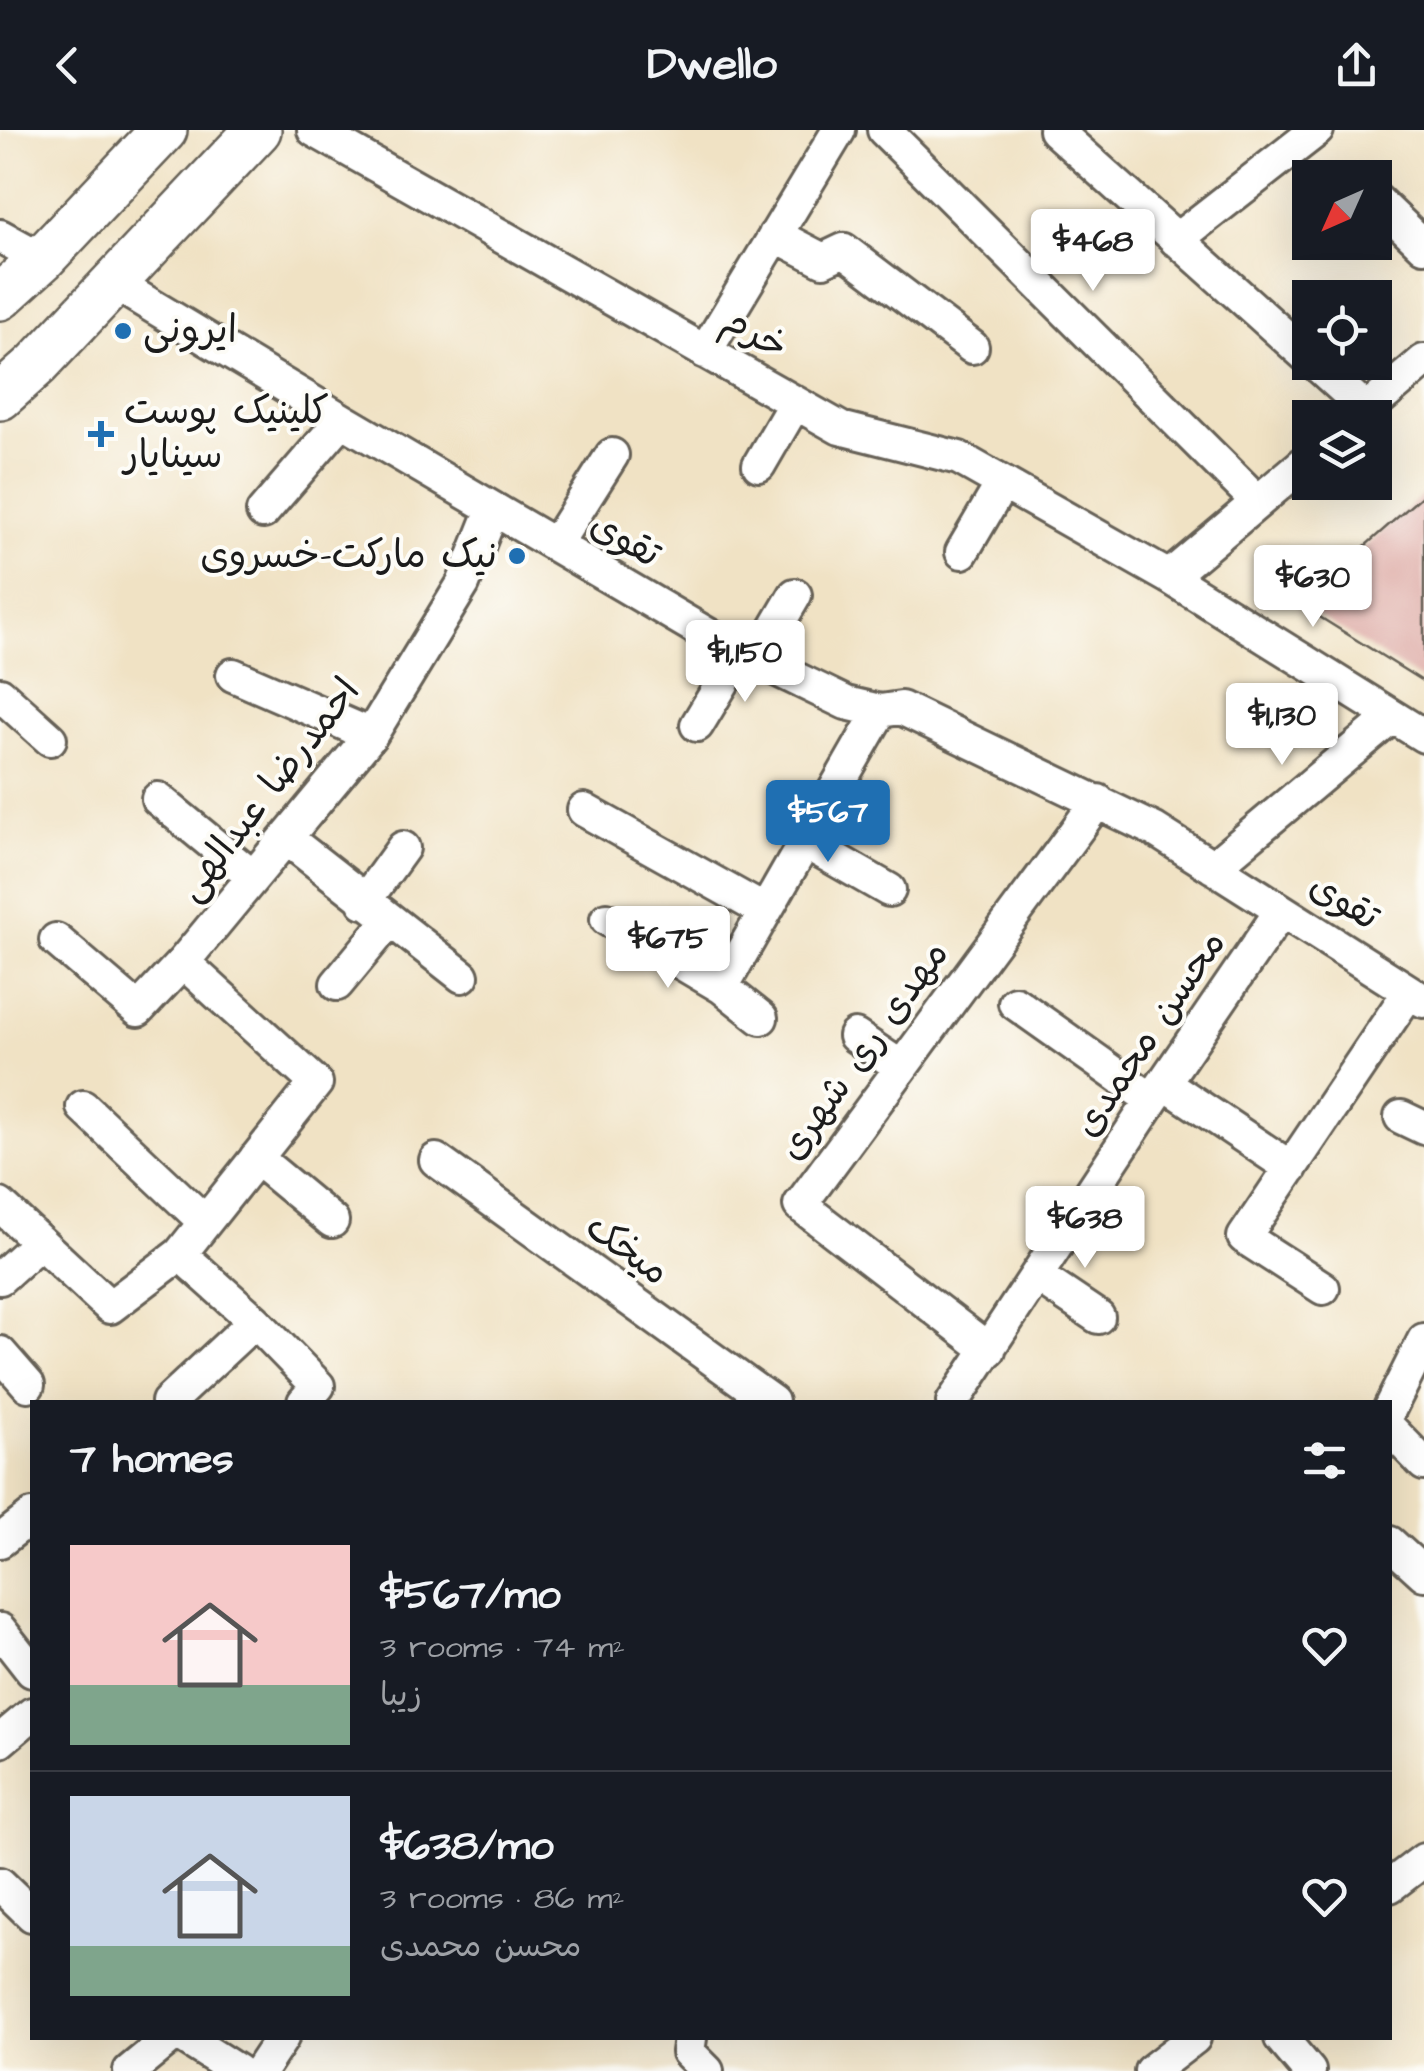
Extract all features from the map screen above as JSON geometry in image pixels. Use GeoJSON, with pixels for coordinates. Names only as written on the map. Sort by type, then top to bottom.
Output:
{"type":"FeatureCollection","features":[{"type":"Feature","properties":{"kind":"main road"},"geometry":{"type":"LineString","coordinates":[[0,398],[37,364],[258,130]]}},
{"type":"Feature","properties":{"kind":"main road"},"geometry":{"type":"LineString","coordinates":[[0,297],[42,259],[154,133]]}},
{"type":"Feature","properties":{"kind":"street","name":"خرم"},"geometry":{"type":"LineString","coordinates":[[314,130],[840,428],[958,458],[1169,577],[1424,736]]}},
{"type":"Feature","properties":{"kind":"street"},"geometry":{"type":"LineString","coordinates":[[705,352],[838,130]]}},
{"type":"Feature","properties":{"kind":"street"},"geometry":{"type":"LineString","coordinates":[[884,130],[1258,502]]}},
{"type":"Feature","properties":{"kind":"street"},"geometry":{"type":"LineString","coordinates":[[1055,130],[1292,343]]}},
{"type":"Feature","properties":{"kind":"street"},"geometry":{"type":"LineString","coordinates":[[1176,240],[1316,130]]}},
{"type":"Feature","properties":{"kind":"street"},"geometry":{"type":"LineString","coordinates":[[1392,215],[1424,246]]}},
{"type":"Feature","properties":{"kind":"street"},"geometry":{"type":"LineString","coordinates":[[776,235],[822,260],[844,250],[972,347]]}},
{"type":"Feature","properties":{"kind":"street"},"geometry":{"type":"LineString","coordinates":[[0,236],[42,259]]}},
{"type":"Feature","properties":{"kind":"street","name":"تقوی"},"geometry":{"type":"LineString","coordinates":[[114,282],[493,510],[749,656],[846,703],[880,711],[901,708],[1155,830],[1417,996]]}},
{"type":"Feature","properties":{"kind":"street"},"geometry":{"type":"LineString","coordinates":[[1378,400],[1424,361]]}},
{"type":"Feature","properties":{"kind":"street"},"geometry":{"type":"LineString","coordinates":[[1330,380],[1349,400]]}},
{"type":"Feature","properties":{"kind":"street"},"geometry":{"type":"LineString","coordinates":[[759,465],[795,403]]}},
{"type":"Feature","properties":{"kind":"street"},"geometry":{"type":"LineString","coordinates":[[262,512],[342,420]]}},
{"type":"Feature","properties":{"kind":"street"},"geometry":{"type":"LineString","coordinates":[[555,545],[612,455]]}},
{"type":"Feature","properties":{"kind":"street"},"geometry":{"type":"LineString","coordinates":[[1169,577],[1292,473]]}},
{"type":"Feature","properties":{"kind":"street"},"geometry":{"type":"LineString","coordinates":[[962,552],[1002,484]]}},
{"type":"Feature","properties":{"kind":"street","name":"احمدرضا عبدالهی"},"geometry":{"type":"LineString","coordinates":[[56,940],[138,1010],[183,962],[371,735],[462,584],[493,510]]}},
{"type":"Feature","properties":{"kind":"street"},"geometry":{"type":"LineString","coordinates":[[696,725],[795,595]]}},
{"type":"Feature","properties":{"kind":"street"},"geometry":{"type":"LineString","coordinates":[[233,675],[371,735]]}},
{"type":"Feature","properties":{"kind":"street"},"geometry":{"type":"LineString","coordinates":[[0,694],[50,738]]}},
{"type":"Feature","properties":{"kind":"street"},"geometry":{"type":"LineString","coordinates":[[722,987],[880,711]]}},
{"type":"Feature","properties":{"kind":"street"},"geometry":{"type":"LineString","coordinates":[[1212,867],[1392,717]]}},
{"type":"Feature","properties":{"kind":"street"},"geometry":{"type":"LineString","coordinates":[[158,799],[253,877]]}},
{"type":"Feature","properties":{"kind":"street","name":"مهدی ری شهری"},"geometry":{"type":"LineString","coordinates":[[989,1350],[800,1205],[1098,801]]}},
{"type":"Feature","properties":{"kind":"street"},"geometry":{"type":"LineString","coordinates":[[584,810],[765,911]]}},
{"type":"Feature","properties":{"kind":"street"},"geometry":{"type":"LineString","coordinates":[[286,838],[462,976]]}},
{"type":"Feature","properties":{"kind":"street"},"geometry":{"type":"LineString","coordinates":[[805,842],[889,890]]}},
{"type":"Feature","properties":{"kind":"street"},"geometry":{"type":"LineString","coordinates":[[337,984],[377,911],[404,848]]}},
{"type":"Feature","properties":{"kind":"street","name":"محسن محمدی"},"geometry":{"type":"LineString","coordinates":[[954,1400],[1282,910]]}},
{"type":"Feature","properties":{"kind":"street"},"geometry":{"type":"LineString","coordinates":[[607,919],[722,987],[760,1018]]}},
{"type":"Feature","properties":{"kind":"street"},"geometry":{"type":"LineString","coordinates":[[0,1204],[110,1307],[180,1254],[316,1083],[183,962]]}},
{"type":"Feature","properties":{"kind":"street"},"geometry":{"type":"LineString","coordinates":[[1323,1288],[1244,1237],[1417,996]]}},
{"type":"Feature","properties":{"kind":"street"},"geometry":{"type":"LineString","coordinates":[[1015,1003],[1291,1168]]}},
{"type":"Feature","properties":{"kind":"street"},"geometry":{"type":"LineString","coordinates":[[855,1036],[902,1068]]}},
{"type":"Feature","properties":{"kind":"street"},"geometry":{"type":"LineString","coordinates":[[83,1108],[205,1222]]}},
{"type":"Feature","properties":{"kind":"street"},"geometry":{"type":"LineString","coordinates":[[256,1158],[332,1222]]}},
{"type":"Feature","properties":{"kind":"street","name":"میخک"},"geometry":{"type":"LineString","coordinates":[[436,1160],[769,1400]]}},
{"type":"Feature","properties":{"kind":"street"},"geometry":{"type":"LineString","coordinates":[[0,1278],[40,1242]]}},
{"type":"Feature","properties":{"kind":"street"},"geometry":{"type":"LineString","coordinates":[[180,1254],[255,1321],[318,1386],[306,1400]]}},
{"type":"Feature","properties":{"kind":"street"},"geometry":{"type":"LineString","coordinates":[[1037,1276],[1098,1317]]}},
{"type":"Feature","properties":{"kind":"street"},"geometry":{"type":"LineString","coordinates":[[170,1400],[255,1321]]}},
{"type":"Feature","properties":{"kind":"street"},"geometry":{"type":"LineString","coordinates":[[1392,1404],[1424,1340]]}},
{"type":"Feature","properties":{"kind":"street"},"geometry":{"type":"LineString","coordinates":[[0,1354],[28,1385]]}},
{"type":"Feature","properties":{"kind":"street"},"geometry":{"type":"LineString","coordinates":[[1392,1431],[1424,1464]]}},
{"type":"Feature","properties":{"kind":"street"},"geometry":{"type":"LineString","coordinates":[[0,1541],[30,1518]]}},
{"type":"Feature","properties":{"kind":"street"},"geometry":{"type":"LineString","coordinates":[[1392,1546],[1424,1574]]}},
{"type":"Feature","properties":{"kind":"street"},"geometry":{"type":"LineString","coordinates":[[0,1630],[30,1668]]}},
{"type":"Feature","properties":{"kind":"street"},"geometry":{"type":"LineString","coordinates":[[0,1741],[30,1716]]}},
{"type":"Feature","properties":{"kind":"street"},"geometry":{"type":"LineString","coordinates":[[1392,1884],[1424,1860]]}},
{"type":"Feature","properties":{"kind":"street"},"geometry":{"type":"LineString","coordinates":[[0,1884],[30,1913]]}},
{"type":"Feature","properties":{"kind":"street"},"geometry":{"type":"LineString","coordinates":[[130,2071],[168,2040]]}},
{"type":"Feature","properties":{"kind":"street"},"geometry":{"type":"LineString","coordinates":[[188,2040],[237,2071]]}},
{"type":"Feature","properties":{"kind":"street"},"geometry":{"type":"LineString","coordinates":[[260,2071],[281,2040]]}},
{"type":"Feature","properties":{"kind":"street"},"geometry":{"type":"LineString","coordinates":[[690,2040],[688,2052],[708,2071]]}},
{"type":"Feature","properties":{"kind":"street"},"geometry":{"type":"LineString","coordinates":[[1151,2071],[1191,2040]]}},
{"type":"Feature","properties":{"kind":"street"},"geometry":{"type":"LineString","coordinates":[[1283,2040],[1309,2071]]}},
{"type":"Feature","properties":{"kind":"building"},"geometry":{"type":"Polygon","coordinates":[[[1424,494],[1424,682],[1299,604],[1424,494]]]}},
{"type":"Feature","properties":{"kind":"place","name":"ایرونی"},"geometry":{"type":"Point","coordinates":[123,331]}},
{"type":"Feature","properties":{"kind":"place","name":"کلینیک پوست سینایار"},"geometry":{"type":"Point","coordinates":[101,434]}},
{"type":"Feature","properties":{"kind":"place","name":"نیک مارکت-خسروی"},"geometry":{"type":"Point","coordinates":[517,556]}}]}
